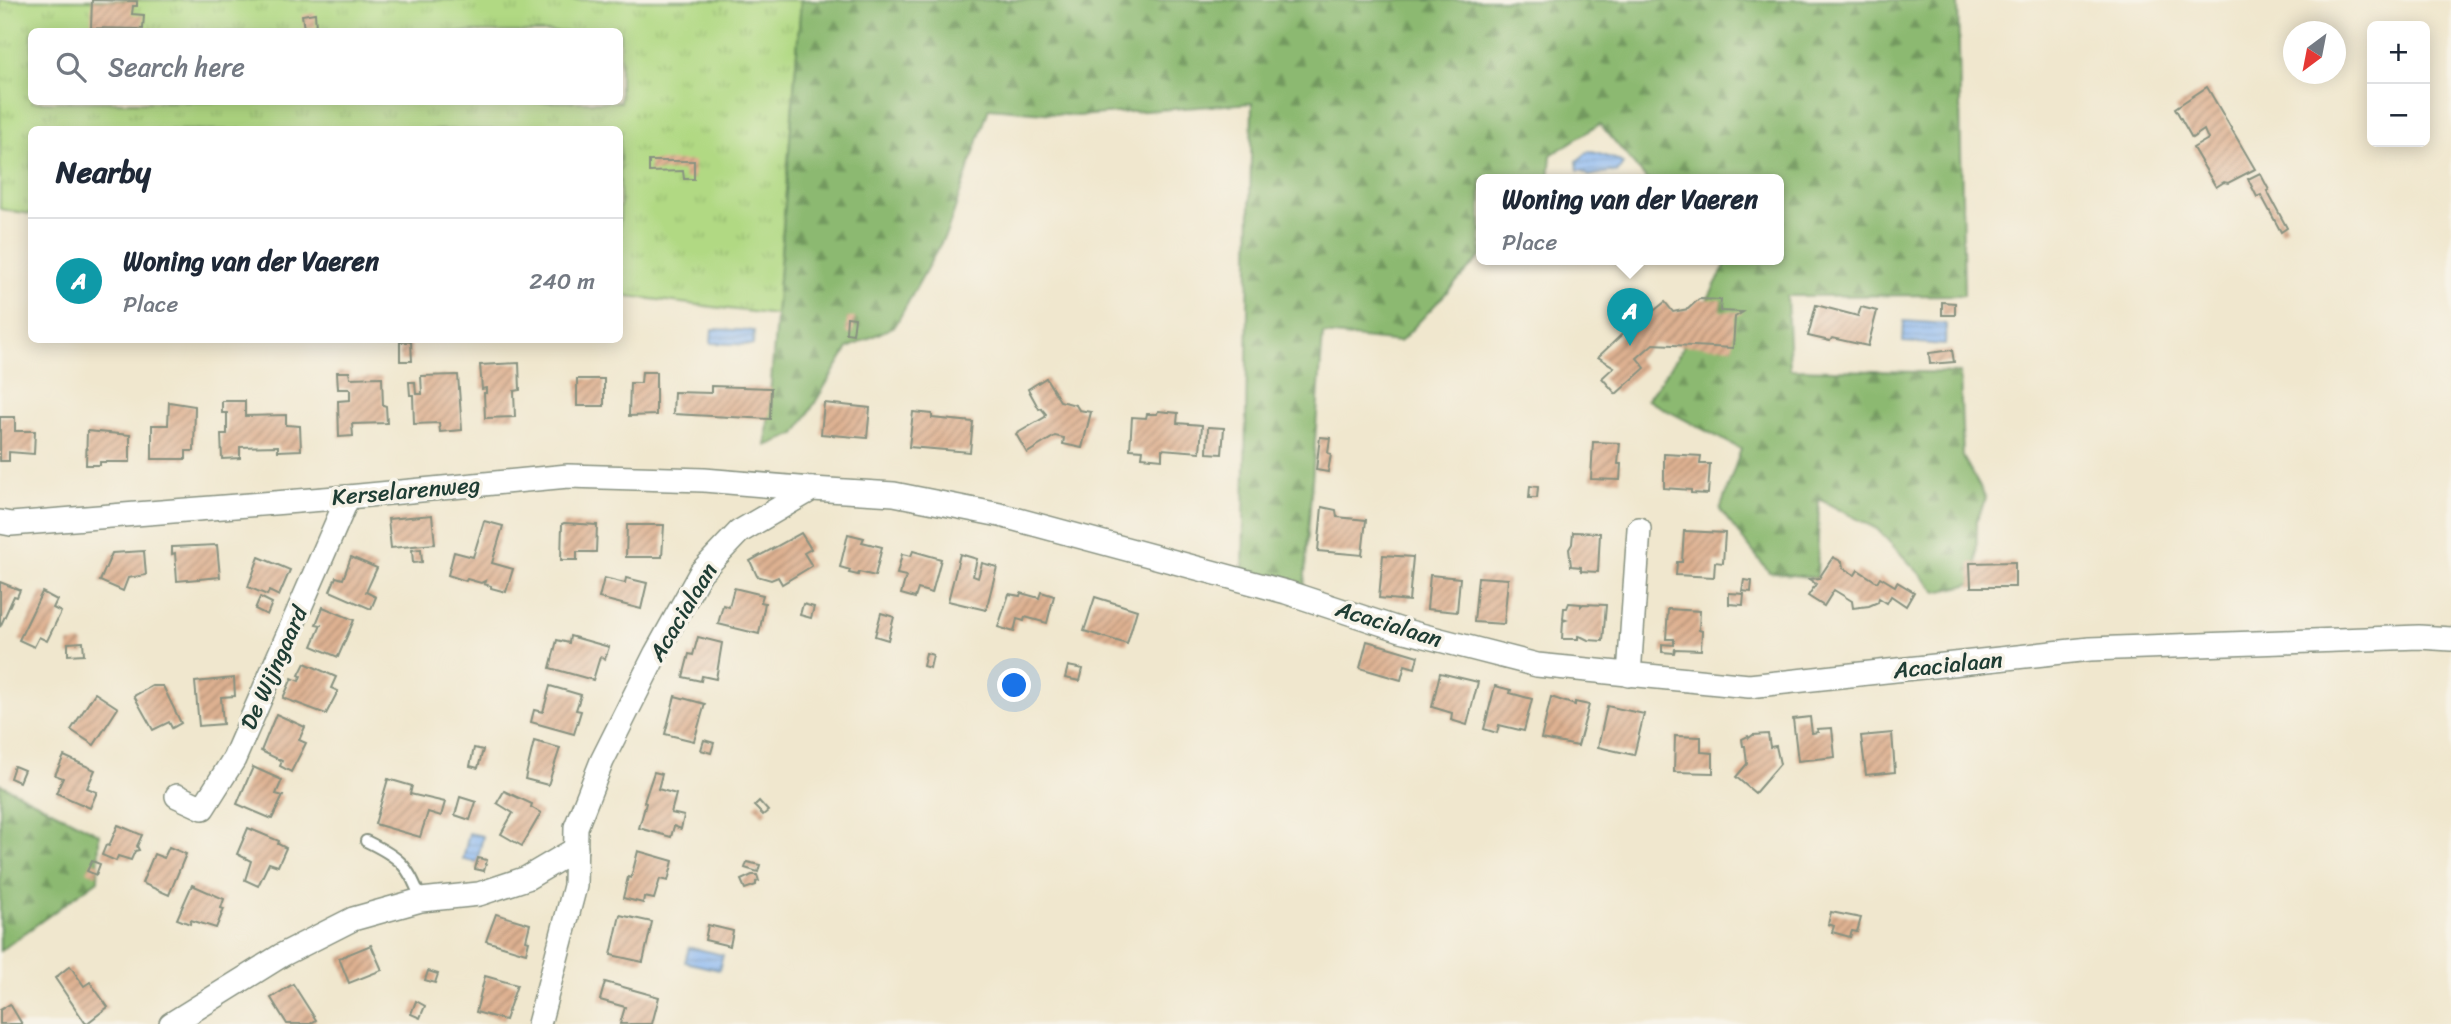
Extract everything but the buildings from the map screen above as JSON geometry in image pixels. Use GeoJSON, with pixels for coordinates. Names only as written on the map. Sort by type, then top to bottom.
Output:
{"type":"FeatureCollection","features":[{"type":"Feature","properties":{"kind":"street","name":"Kerselarenweg"},"geometry":{"type":"LineString","coordinates":[[0,522],[348,497],[568,476],[704,480],[812,489]]}},
{"type":"Feature","properties":{"kind":"street","name":"Acacialaan"},"geometry":{"type":"LineString","coordinates":[[539,1024],[575,886],[576,827],[602,761],[656,653],[701,572],[739,532],[812,489],[894,494],[1000,515],[1286,592],[1401,630],[1536,665],[1749,686],[2090,649],[2419,636],[2451,639]]}},
{"type":"Feature","properties":{"kind":"street","name":"De Wijngaard"},"geometry":{"type":"LineString","coordinates":[[177,796],[203,808],[234,759],[348,497]]}},
{"type":"Feature","properties":{"kind":"street"},"geometry":{"type":"LineString","coordinates":[[1629,675],[1639,529]]}},
{"type":"Feature","properties":{"kind":"street"},"geometry":{"type":"LineString","coordinates":[[171,1024],[282,955],[354,919],[421,900],[479,894],[527,878],[576,853]]}},
{"type":"Feature","properties":{"kind":"lane"},"geometry":{"type":"LineString","coordinates":[[366,841],[393,854],[413,876],[421,900]]}},
{"type":"Feature","properties":{"kind":"green space"},"geometry":{"type":"Polygon","coordinates":[[[0,0],[801,0],[776,315],[623,295],[623,126],[28,126],[28,214],[0,209],[0,0]]]}},
{"type":"Feature","properties":{"kind":"green space"},"geometry":{"type":"Polygon","coordinates":[[[801,0],[1958,0],[1964,295],[1787,296],[1790,369],[1960,373],[1963,457],[1986,498],[1977,519],[1976,583],[1937,592],[1877,529],[1819,499],[1817,578],[1769,572],[1720,510],[1741,449],[1647,400],[1678,356],[1725,265],[1784,265],[1784,174],[1642,174],[1600,124],[1551,155],[1549,174],[1476,174],[1476,261],[1400,342],[1323,334],[1304,588],[1243,571],[1252,103],[1077,116],[989,108],[947,232],[895,326],[848,348],[796,434],[766,446],[801,0]]]}},
{"type":"Feature","properties":{"kind":"green space"},"geometry":{"type":"Polygon","coordinates":[[[0,784],[99,834],[98,880],[0,951],[0,784]]]}},
{"type":"Feature","properties":{"kind":"water"},"geometry":{"type":"Polygon","coordinates":[[[1589,151],[1623,164],[1617,173],[1586,174],[1578,171],[1577,161],[1589,151]]]}},
{"type":"Feature","properties":{"kind":"water"},"geometry":{"type":"Polygon","coordinates":[[[1904,321],[1946,324],[1945,345],[1903,342],[1904,321]]]}},
{"type":"Feature","properties":{"kind":"water"},"geometry":{"type":"Polygon","coordinates":[[[712,329],[754,331],[753,345],[711,343],[712,329]]]}},
{"type":"Feature","properties":{"kind":"water"},"geometry":{"type":"Polygon","coordinates":[[[469,833],[483,836],[477,862],[463,859],[469,833]]]}},
{"type":"Feature","properties":{"kind":"water"},"geometry":{"type":"Polygon","coordinates":[[[689,947],[723,955],[719,970],[685,962],[689,947]]]}},
{"type":"Feature","properties":{"kind":"place","name":"Woning van der Vaeren"},"geometry":{"type":"Point","coordinates":[1630,346]}}]}
